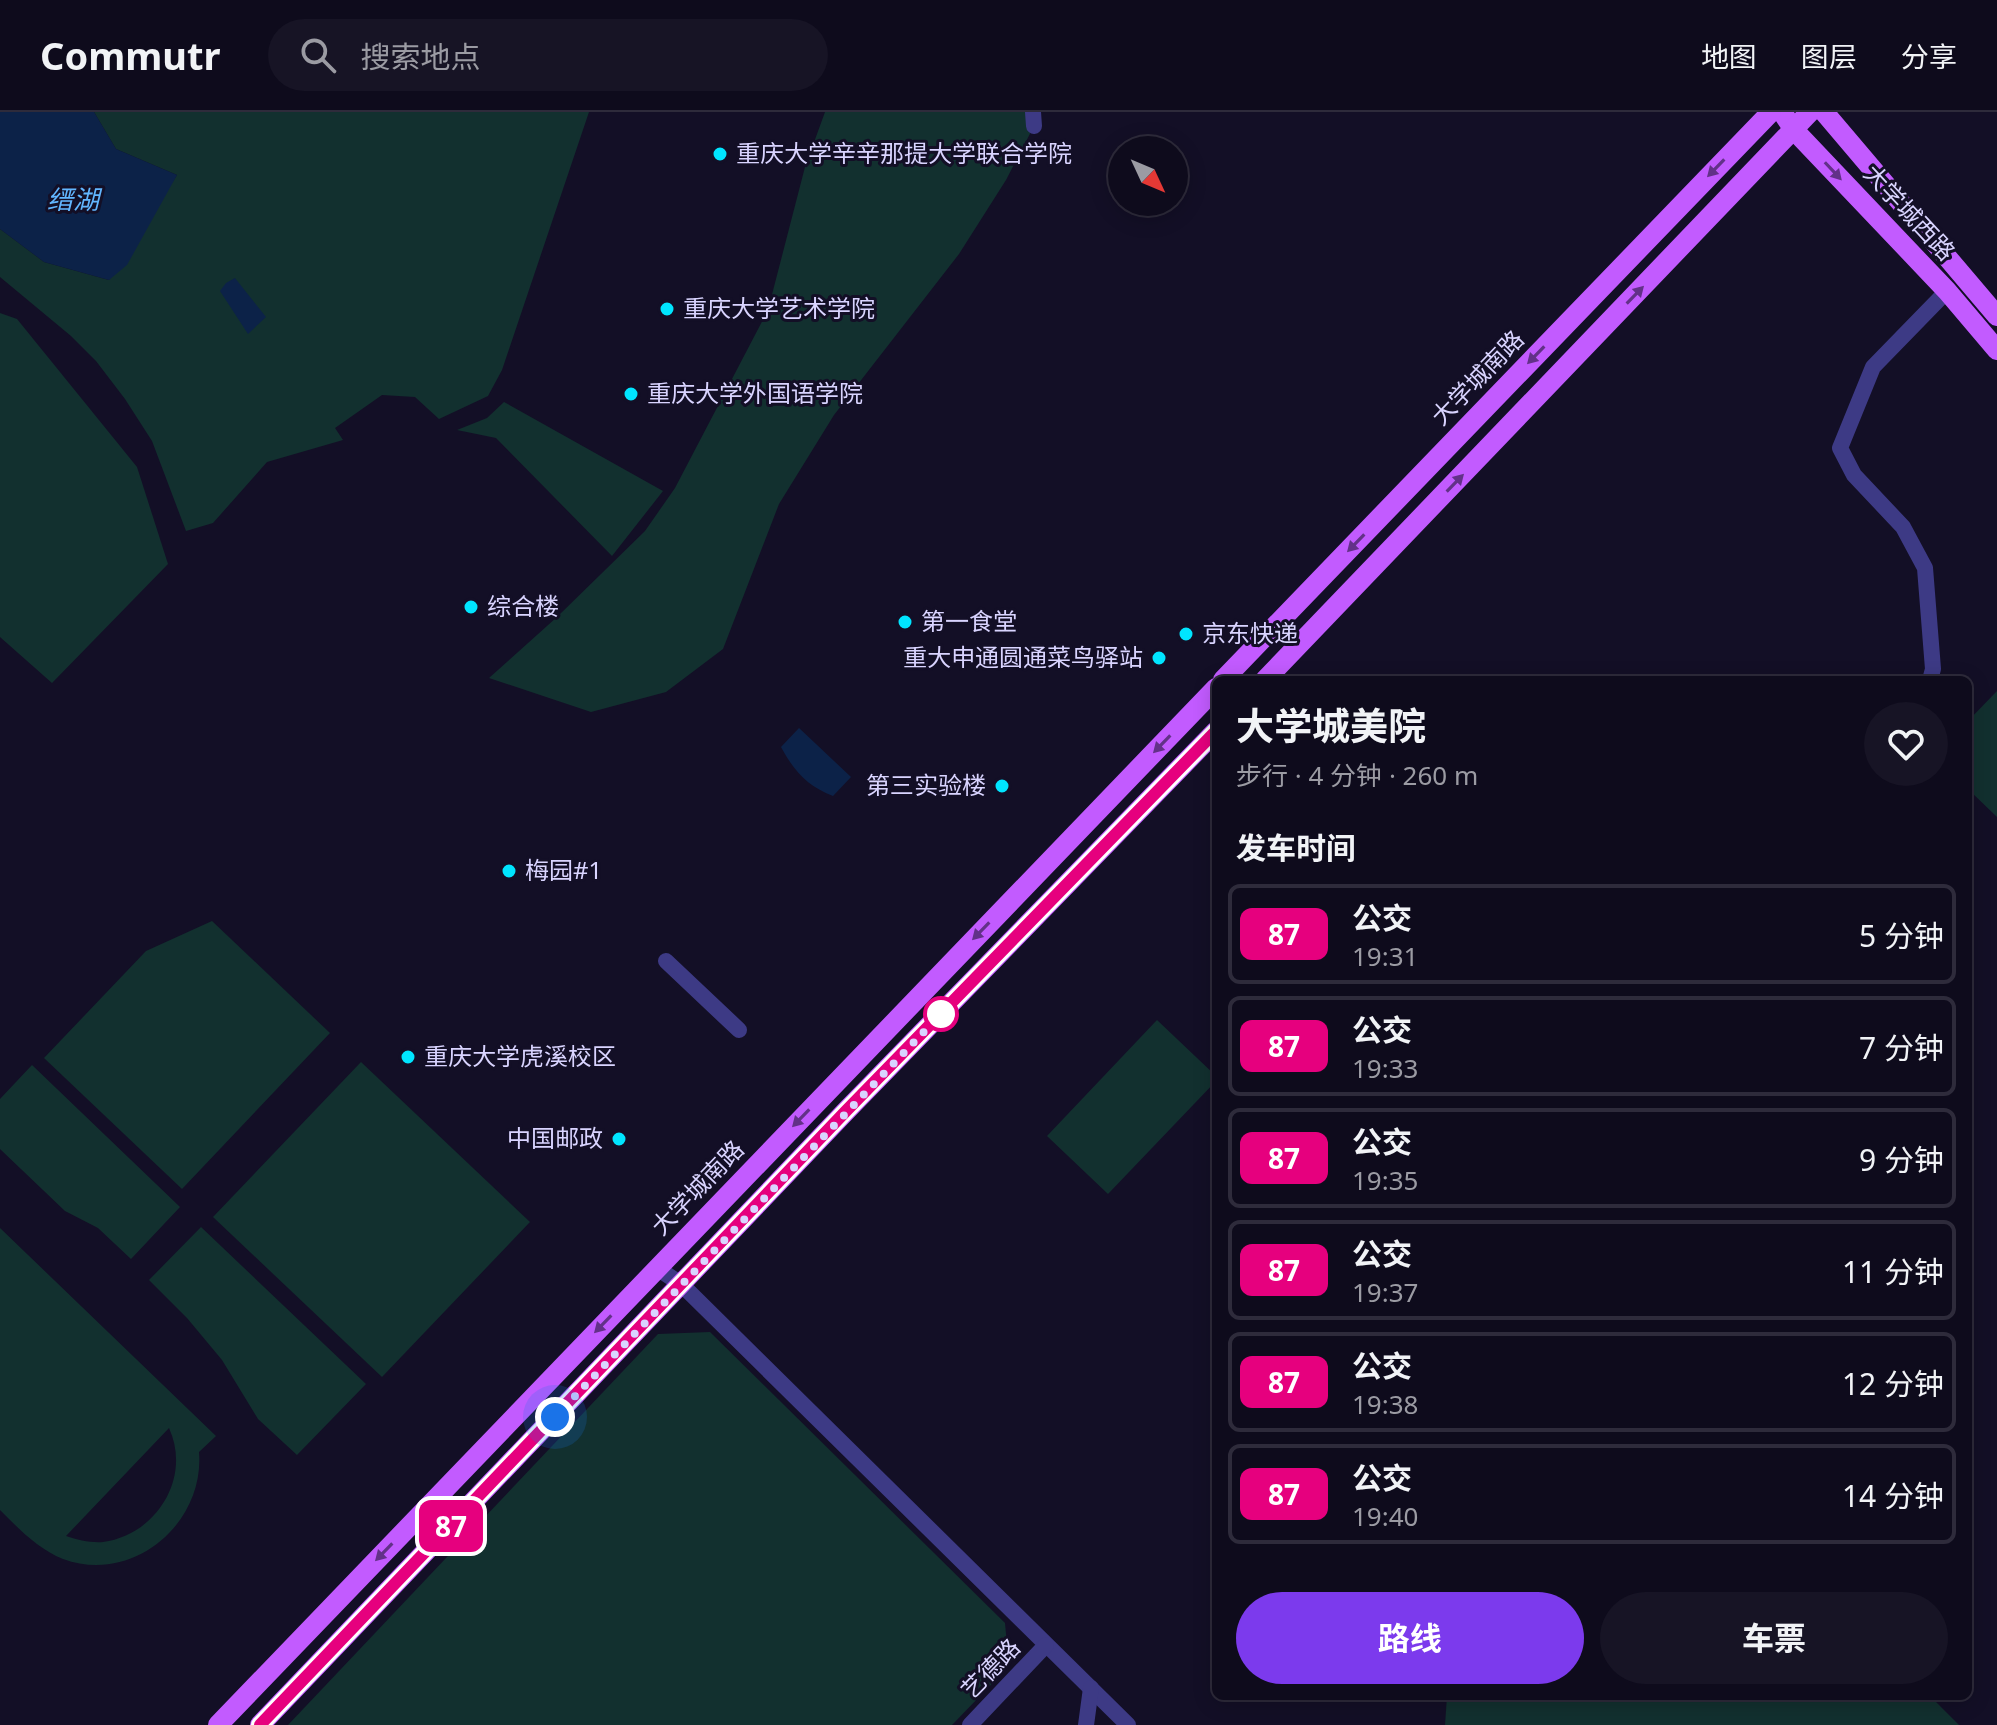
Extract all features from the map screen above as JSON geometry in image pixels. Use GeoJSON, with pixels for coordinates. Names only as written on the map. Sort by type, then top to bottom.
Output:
{"type":"FeatureCollection","features":[{"type":"Feature","properties":{"kind":"main road","name":"大学城南路"},"geometry":{"type":"LineString","coordinates":[[1227,676],[1771,112]]}},
{"type":"Feature","properties":{"kind":"main road","name":"大学城西路"},"geometry":{"type":"LineString","coordinates":[[1782,112],[1794,130],[1947,291],[1997,350]]}},
{"type":"Feature","properties":{"kind":"main road"},"geometry":{"type":"LineString","coordinates":[[1269,676],[1810,112]]}},
{"type":"Feature","properties":{"kind":"main road","name":"大学城西路"},"geometry":{"type":"LineString","coordinates":[[1824,112],[1997,316]]}},
{"type":"Feature","properties":{"kind":"main road","name":"大学城南路"},"geometry":{"type":"LineString","coordinates":[[218,1725],[1212,692]]}},
{"type":"Feature","properties":{"kind":"main road"},"geometry":{"type":"LineString","coordinates":[[260,1725],[1212,735]]}},
{"type":"Feature","properties":{"kind":"street"},"geometry":{"type":"LineString","coordinates":[[1931,676],[1925,568],[1903,527],[1854,475],[1840,448],[1873,367],[1947,291]]}},
{"type":"Feature","properties":{"kind":"street"},"geometry":{"type":"LineString","coordinates":[[666,961],[739,1030]]}},
{"type":"Feature","properties":{"kind":"street"},"geometry":{"type":"LineString","coordinates":[[657,1268],[681,1284],[1128,1725]]}},
{"type":"Feature","properties":{"kind":"street","name":"艺德路"},"geometry":{"type":"LineString","coordinates":[[970,1725],[1046,1645]]}},
{"type":"Feature","properties":{"kind":"street"},"geometry":{"type":"LineString","coordinates":[[1086,1725],[1091,1688]]}},
{"type":"Feature","properties":{"kind":"green space"},"geometry":{"type":"Polygon","coordinates":[[[94,112],[589,112],[502,370],[488,396],[439,419],[415,397],[382,395],[335,428],[343,440],[267,462],[213,523],[186,531],[152,441],[125,399],[96,361],[71,336],[0,277],[0,229],[44,262],[109,280],[177,175],[116,149],[94,112]]]}},
{"type":"Feature","properties":{"kind":"green space"},"geometry":{"type":"Polygon","coordinates":[[[825,112],[1033,112],[1034,126],[1006,180],[959,254],[834,415],[779,504],[723,649],[666,692],[591,712],[489,678],[645,531],[675,488],[768,310],[805,167],[825,112]]]}},
{"type":"Feature","properties":{"kind":"green space"},"geometry":{"type":"Polygon","coordinates":[[[0,313],[17,319],[137,467],[168,564],[52,683],[0,637],[0,313]]]}},
{"type":"Feature","properties":{"kind":"green space"},"geometry":{"type":"Polygon","coordinates":[[[504,402],[663,491],[612,556],[496,438],[457,430],[487,418],[504,402]]]}},
{"type":"Feature","properties":{"kind":"green space"},"geometry":{"type":"Polygon","coordinates":[[[1997,691],[1997,817],[1972,793],[1972,717],[1997,691]]]}},
{"type":"Feature","properties":{"kind":"green space"},"geometry":{"type":"Polygon","coordinates":[[[212,921],[330,1033],[182,1189],[44,1058],[146,951],[212,921]]]}},
{"type":"Feature","properties":{"kind":"green space"},"geometry":{"type":"Polygon","coordinates":[[[1157,1020],[1212,1072],[1212,1085],[1108,1194],[1047,1136],[1157,1020]]]}},
{"type":"Feature","properties":{"kind":"green space"},"geometry":{"type":"Polygon","coordinates":[[[361,1062],[530,1222],[382,1377],[213,1217],[361,1062]]]}},
{"type":"Feature","properties":{"kind":"green space"},"geometry":{"type":"Polygon","coordinates":[[[32,1065],[180,1207],[131,1259],[98,1228],[65,1211],[0,1149],[0,1099],[32,1065]]]}},
{"type":"Feature","properties":{"kind":"green space"},"geometry":{"type":"Polygon","coordinates":[[[201,1227],[366,1384],[297,1455],[258,1419],[222,1360],[187,1318],[149,1280],[201,1227]]]}},
{"type":"Feature","properties":{"kind":"green space"},"geometry":{"type":"Polygon","coordinates":[[[0,1228],[216,1436],[199,1452],[198,1478],[190,1502],[177,1524],[160,1542],[138,1555],[115,1563],[89,1565],[54,1555],[37,1544],[0,1510],[0,1228]],[[169,1428],[66,1536],[103,1542],[139,1528],[153,1516],[172,1484],[176,1466],[175,1447],[169,1428]]]}},
{"type":"Feature","properties":{"kind":"green space"},"geometry":{"type":"Polygon","coordinates":[[[710,1332],[1005,1623],[1009,1666],[952,1725],[288,1725],[658,1334],[710,1332]]]}},
{"type":"Feature","properties":{"kind":"green space"},"geometry":{"type":"Polygon","coordinates":[[[1447,1700],[1934,1700],[1959,1725],[1445,1725],[1447,1700]]]}},
{"type":"Feature","properties":{"kind":"water","name":"缙湖"},"geometry":{"type":"Polygon","coordinates":[[[0,112],[94,112],[116,149],[177,175],[127,265],[109,280],[44,262],[0,229],[0,112]]]}},
{"type":"Feature","properties":{"kind":"water"},"geometry":{"type":"Polygon","coordinates":[[[235,278],[266,317],[248,334],[220,291],[235,278]]]}},
{"type":"Feature","properties":{"kind":"water"},"geometry":{"type":"Polygon","coordinates":[[[799,728],[851,777],[833,796],[802,777],[781,747],[799,728]]]}},
{"type":"Feature","properties":{"kind":"bus line","name":"87"},"geometry":{"type":"LineString","coordinates":[[260,1725],[846,1111],[1212,735]]}},
{"type":"Feature","properties":{"kind":"place","name":"重庆大学辛辛那提大学联合学院"},"geometry":{"type":"Point","coordinates":[720,154]}},
{"type":"Feature","properties":{"kind":"place","name":"重庆大学艺术学院"},"geometry":{"type":"Point","coordinates":[667,309]}},
{"type":"Feature","properties":{"kind":"place","name":"重庆大学外国语学院"},"geometry":{"type":"Point","coordinates":[631,394]}},
{"type":"Feature","properties":{"kind":"place","name":"综合楼"},"geometry":{"type":"Point","coordinates":[471,607]}},
{"type":"Feature","properties":{"kind":"place","name":"第一食堂"},"geometry":{"type":"Point","coordinates":[905,622]}},
{"type":"Feature","properties":{"kind":"place","name":"京东快递"},"geometry":{"type":"Point","coordinates":[1186,634]}},
{"type":"Feature","properties":{"kind":"place","name":"重大申通圆通菜鸟驿站"},"geometry":{"type":"Point","coordinates":[1159,658]}},
{"type":"Feature","properties":{"kind":"place","name":"第三实验楼"},"geometry":{"type":"Point","coordinates":[1002,786]}},
{"type":"Feature","properties":{"kind":"place","name":"梅园#1"},"geometry":{"type":"Point","coordinates":[509,871]}},
{"type":"Feature","properties":{"kind":"place","name":"重庆大学虎溪校区"},"geometry":{"type":"Point","coordinates":[408,1057]}},
{"type":"Feature","properties":{"kind":"place","name":"中国邮政"},"geometry":{"type":"Point","coordinates":[619,1139]}},
{"type":"Feature","properties":{"kind":"route"},"geometry":{"type":"LineString","coordinates":[[555,1417],[941,1014]]}}]}
